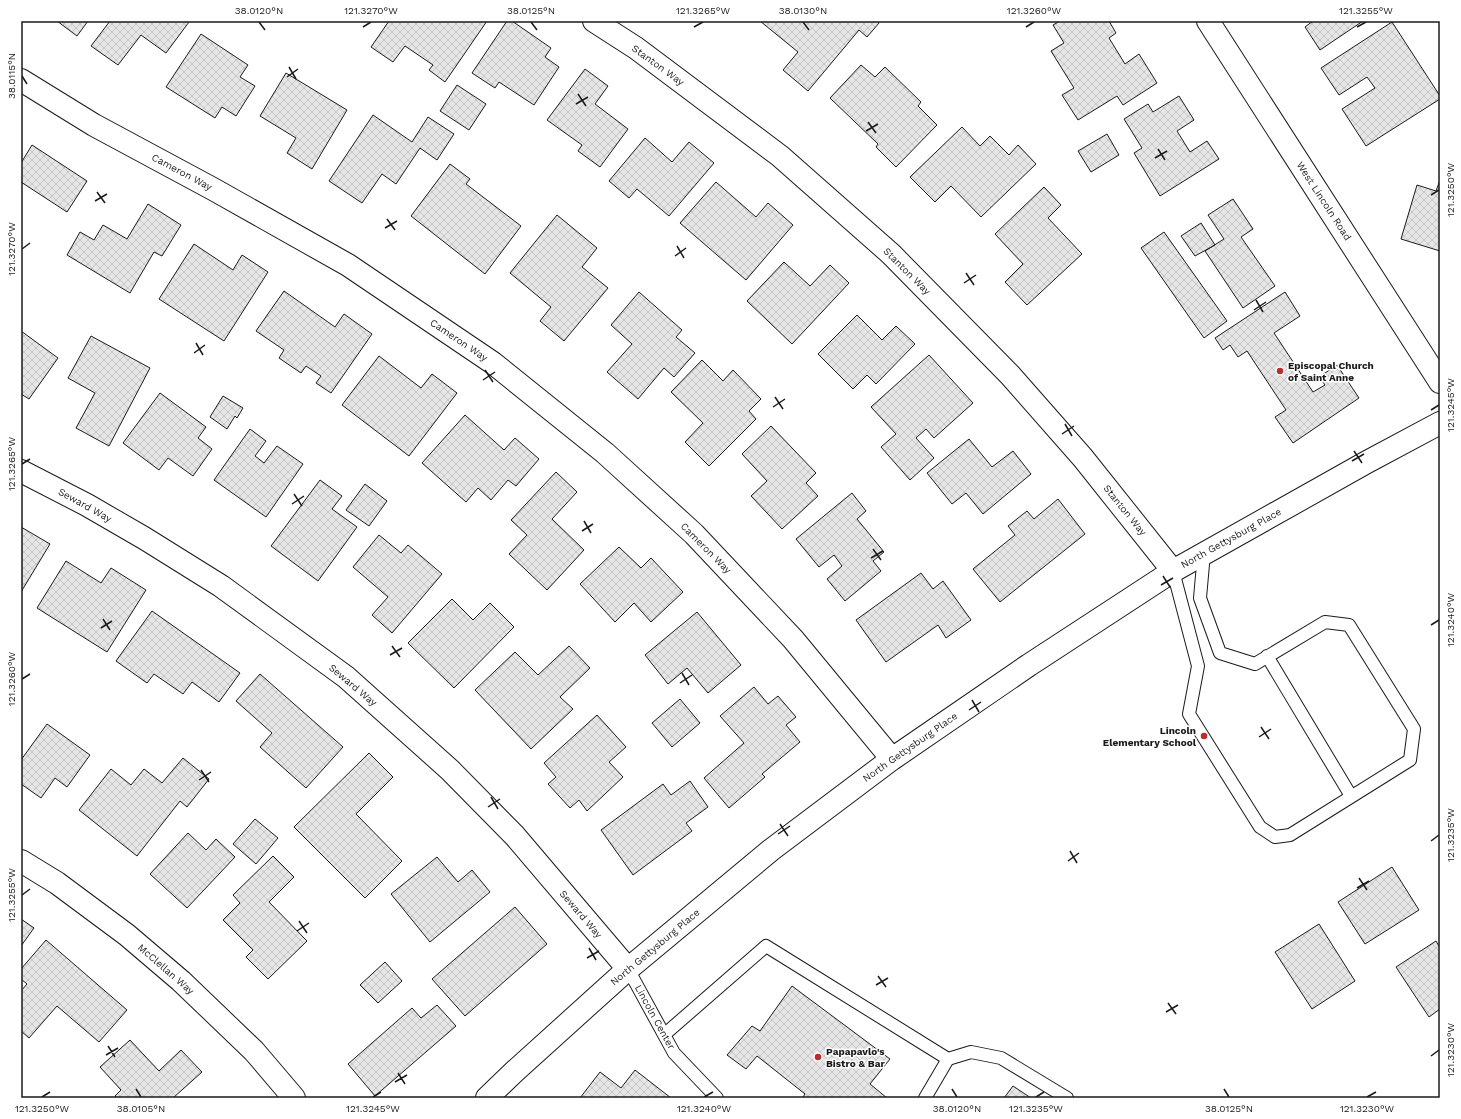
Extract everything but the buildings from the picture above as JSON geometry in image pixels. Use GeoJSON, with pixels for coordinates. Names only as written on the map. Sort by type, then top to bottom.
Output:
{"type":"FeatureCollection","features":[{"type":"Feature","properties":{"kind":"street","name":"Stanton Way"},"geometry":{"type":"LineString","coordinates":[[594,21],[636,48],[780,156],[891,254],[1010,375],[1083,458],[1173,570]]}},
{"type":"Feature","properties":{"kind":"street","name":"West Lincoln Road"},"geometry":{"type":"LineString","coordinates":[[1208,21],[1440,382]]}},
{"type":"Feature","properties":{"kind":"street","name":"Cameron Way"},"geometry":{"type":"LineString","coordinates":[[21,80],[94,125],[213,189],[348,265],[493,363],[605,453],[694,534],[793,639],[892,759]]}},
{"type":"Feature","properties":{"kind":"street","name":"North Gettysburg Place"},"geometry":{"type":"LineString","coordinates":[[487,1098],[521,1065],[628,969],[770,850],[892,759],[1029,664],[1173,570],[1440,422]]}},
{"type":"Feature","properties":{"kind":"street","name":"Seward Way"},"geometry":{"type":"LineString","coordinates":[[21,471],[87,505],[144,538],[221,586],[346,677],[450,770],[510,831],[628,969]]}},
{"type":"Feature","properties":{"kind":"street","name":"McClellan Way"},"geometry":{"type":"LineString","coordinates":[[21,861],[57,883],[127,935],[181,982],[254,1051],[294,1098]]}},
{"type":"Feature","properties":{"kind":"lane"},"geometry":{"type":"LineString","coordinates":[[1173,570],[1198,666],[1188,714],[1260,827],[1275,837],[1290,835],[1410,760],[1414,729],[1349,625],[1326,622],[1255,664],[1220,653],[1200,598],[1204,553]]}},
{"type":"Feature","properties":{"kind":"lane"},"geometry":{"type":"LineString","coordinates":[[1267,656],[1351,796]]}},
{"type":"Feature","properties":{"kind":"lane"},"geometry":{"type":"LineString","coordinates":[[665,1034],[766,946],[948,1059]]}},
{"type":"Feature","properties":{"kind":"lane","name":"Lincoln Center"},"geometry":{"type":"LineString","coordinates":[[628,969],[665,1034],[674,1053],[713,1096]]}},
{"type":"Feature","properties":{"kind":"lane"},"geometry":{"type":"LineString","coordinates":[[925,1098],[948,1059],[971,1052],[1001,1058],[1068,1098]]}},
{"type":"Feature","properties":{"kind":"place","name":"Episcopal Church of Saint Anne"},"geometry":{"type":"Point","coordinates":[1280,371]}},
{"type":"Feature","properties":{"kind":"place","name":"Lincoln Elementary School"},"geometry":{"type":"Point","coordinates":[1204,736]}},
{"type":"Feature","properties":{"kind":"place","name":"Papapavlo's Bistro & Bar"},"geometry":{"type":"Point","coordinates":[818,1057]}}]}
